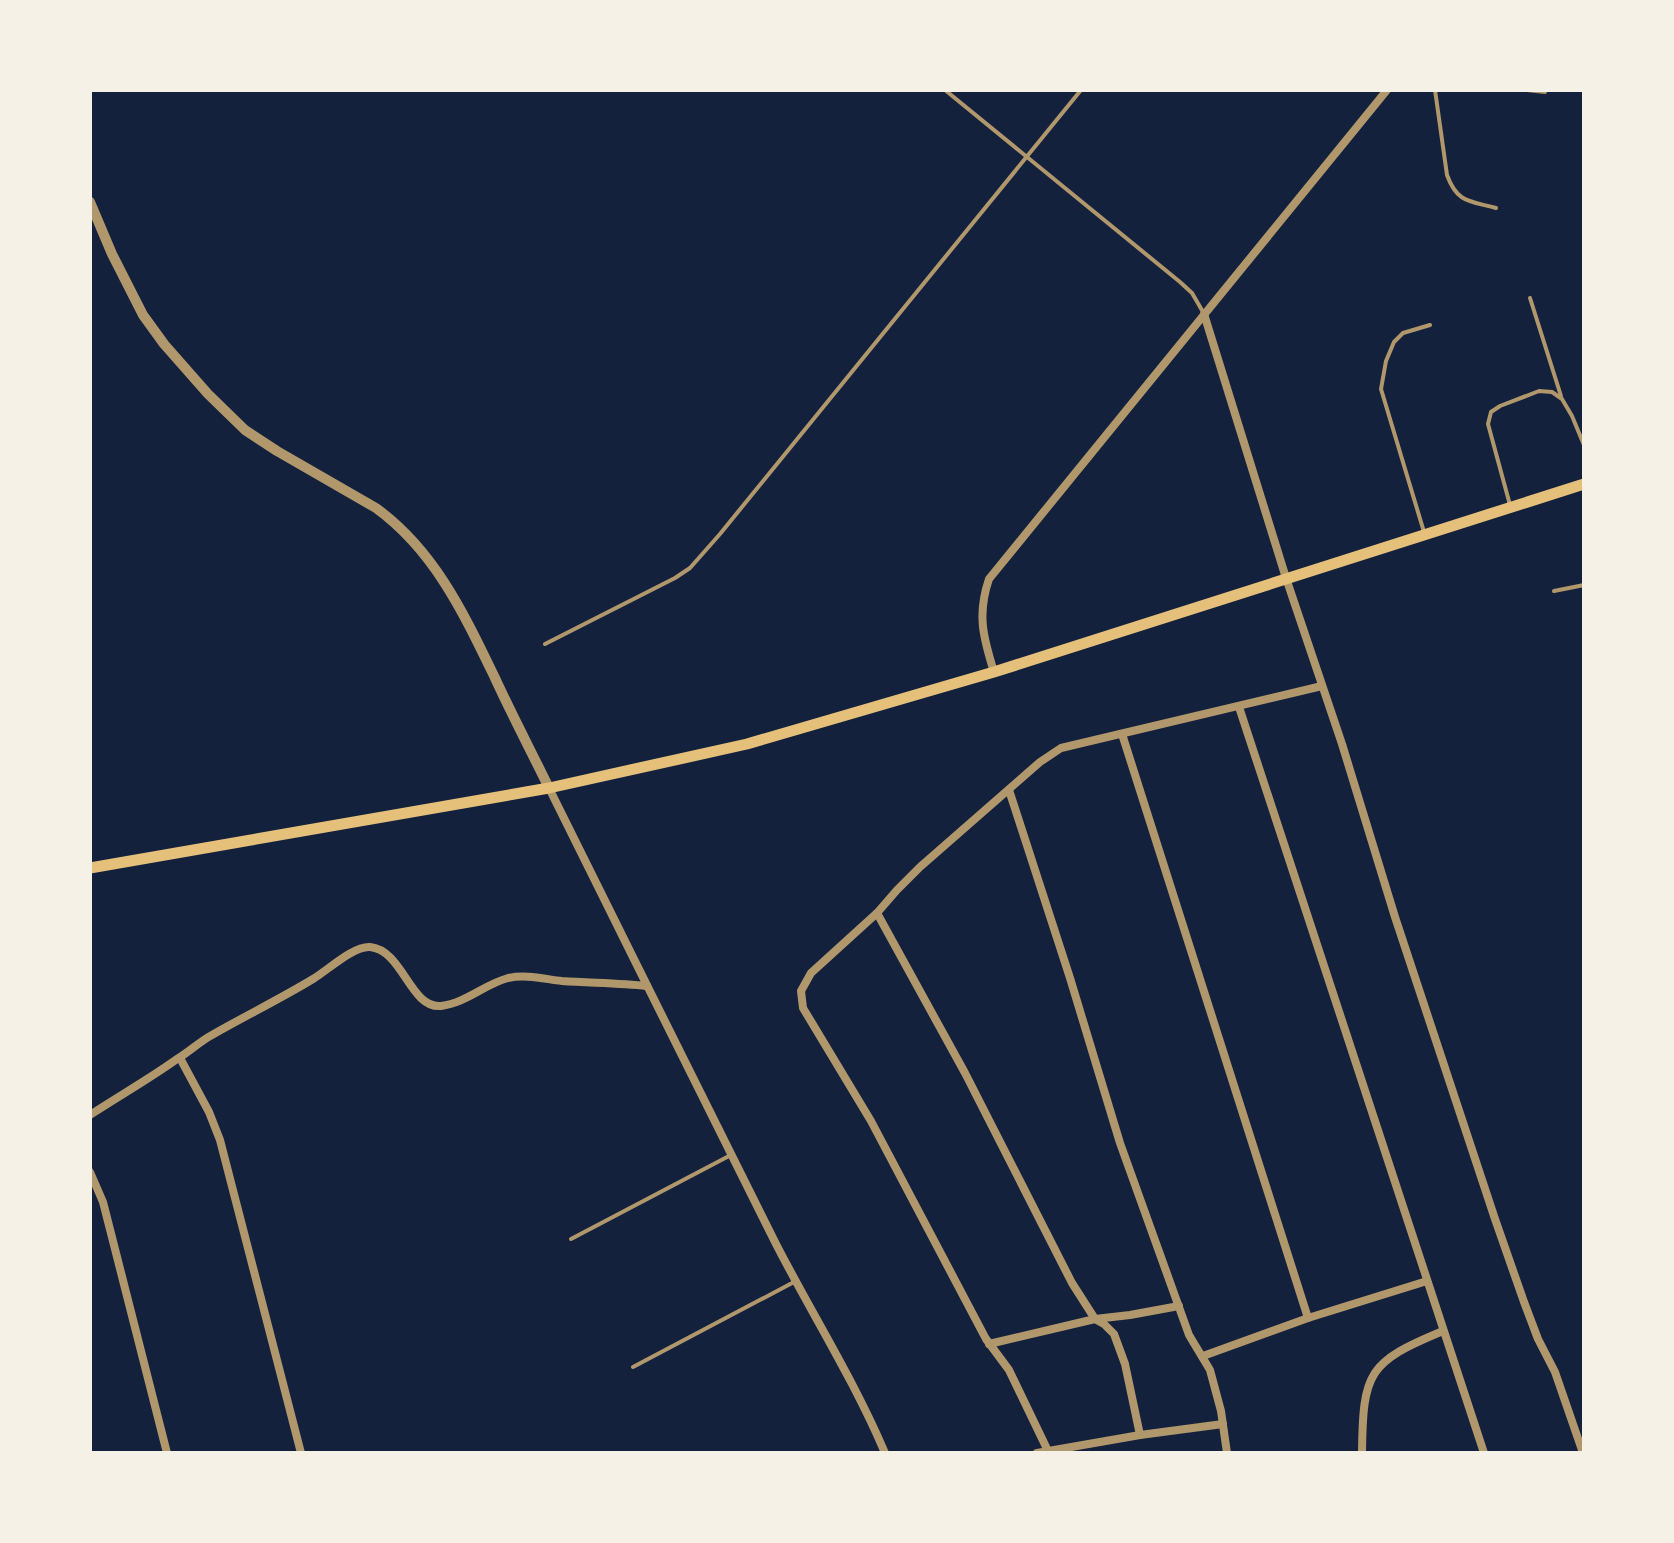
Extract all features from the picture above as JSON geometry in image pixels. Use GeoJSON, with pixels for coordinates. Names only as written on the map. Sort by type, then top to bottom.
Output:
{"type":"FeatureCollection","features":[{"type":"Feature","properties":{"kind":"main road"},"geometry":{"type":"LineString","coordinates":[[90,868],[549,788],[747,744],[994,672],[1584,484]]}},
{"type":"Feature","properties":{"kind":"street"},"geometry":{"type":"LineString","coordinates":[[994,672],[982,628],[981,611],[989,579],[1387,90]]}},
{"type":"Feature","properties":{"kind":"street"},"geometry":{"type":"LineString","coordinates":[[90,202],[116,264],[143,315],[164,344],[222,409],[268,445],[389,517],[416,543],[456,600],[731,1154],[796,1281],[855,1386],[885,1453]]}},
{"type":"Feature","properties":{"kind":"street"},"geometry":{"type":"LineString","coordinates":[[1204,314],[1395,917],[1495,1219],[1538,1339],[1572,1416],[1583,1453]]}},
{"type":"Feature","properties":{"kind":"street"},"geometry":{"type":"LineString","coordinates":[[1048,1451],[1009,1370],[989,1344],[871,1121],[803,1008],[804,983],[920,867],[1040,762],[1061,748],[1322,686]]}},
{"type":"Feature","properties":{"kind":"street"},"geometry":{"type":"LineString","coordinates":[[1239,707],[1484,1453]]}},
{"type":"Feature","properties":{"kind":"street"},"geometry":{"type":"LineString","coordinates":[[1122,734],[1308,1318]]}},
{"type":"Feature","properties":{"kind":"street"},"geometry":{"type":"LineString","coordinates":[[1009,790],[1120,1143],[1189,1335],[1203,1356],[1213,1380],[1227,1453]]}},
{"type":"Feature","properties":{"kind":"street"},"geometry":{"type":"LineString","coordinates":[[877,913],[965,1073],[1072,1283],[1095,1319],[1114,1334],[1125,1364],[1140,1435]]}},
{"type":"Feature","properties":{"kind":"street"},"geometry":{"type":"LineString","coordinates":[[90,1115],[210,1036],[313,979],[358,949],[380,949],[387,954],[423,1001],[433,1006],[453,1003],[488,985],[522,976],[647,986]]}},
{"type":"Feature","properties":{"kind":"street"},"geometry":{"type":"LineString","coordinates":[[180,1058],[220,1140],[301,1453]]}},
{"type":"Feature","properties":{"kind":"street"},"geometry":{"type":"LineString","coordinates":[[90,1172],[103,1202],[167,1453]]}},
{"type":"Feature","properties":{"kind":"street"},"geometry":{"type":"LineString","coordinates":[[1203,1356],[1308,1318],[1427,1281]]}},
{"type":"Feature","properties":{"kind":"street"},"geometry":{"type":"LineString","coordinates":[[989,1344],[1095,1319],[1179,1306]]}},
{"type":"Feature","properties":{"kind":"street"},"geometry":{"type":"LineString","coordinates":[[1362,1453],[1362,1412],[1372,1376],[1381,1364],[1408,1345],[1443,1331]]}},
{"type":"Feature","properties":{"kind":"street"},"geometry":{"type":"LineString","coordinates":[[1037,1453],[1223,1424]]}},
{"type":"Feature","properties":{"kind":"lane"},"geometry":{"type":"LineString","coordinates":[[945,90],[1192,293],[1204,314]]}},
{"type":"Feature","properties":{"kind":"lane"},"geometry":{"type":"LineString","coordinates":[[545,644],[690,568],[1081,90]]}},
{"type":"Feature","properties":{"kind":"lane"},"geometry":{"type":"LineString","coordinates":[[1435,90],[1447,175],[1452,188],[1458,196],[1496,208]]}},
{"type":"Feature","properties":{"kind":"lane"},"geometry":{"type":"LineString","coordinates":[[1527,90],[1545,92]]}},
{"type":"Feature","properties":{"kind":"lane"},"geometry":{"type":"LineString","coordinates":[[1530,298],[1562,399],[1584,445]]}},
{"type":"Feature","properties":{"kind":"lane"},"geometry":{"type":"LineString","coordinates":[[1424,534],[1381,389],[1394,342],[1403,333],[1430,325]]}},
{"type":"Feature","properties":{"kind":"lane"},"geometry":{"type":"LineString","coordinates":[[1511,507],[1488,424],[1491,412],[1539,391],[1552,392],[1562,399]]}},
{"type":"Feature","properties":{"kind":"lane"},"geometry":{"type":"LineString","coordinates":[[1554,591],[1584,585]]}},
{"type":"Feature","properties":{"kind":"lane"},"geometry":{"type":"LineString","coordinates":[[571,1239],[731,1154]]}},
{"type":"Feature","properties":{"kind":"lane"},"geometry":{"type":"LineString","coordinates":[[633,1367],[796,1281]]}}]}
